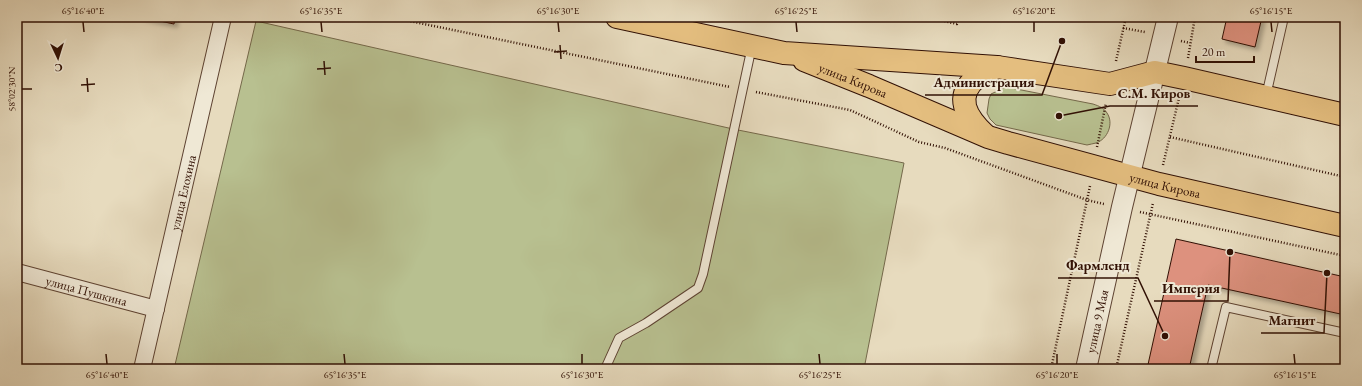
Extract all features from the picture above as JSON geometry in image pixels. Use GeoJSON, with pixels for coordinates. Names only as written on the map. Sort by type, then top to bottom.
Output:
{"type":"FeatureCollection","features":[{"type":"Feature","properties":{"kind":"main road","name":"улица Кирова"},"geometry":{"type":"LineString","coordinates":[[617,17],[784,53],[997,67],[1110,84],[1155,72],[1345,115]]}},
{"type":"Feature","properties":{"kind":"main road","name":"улица Кирова"},"geometry":{"type":"LineString","coordinates":[[784,53],[869,86],[988,137],[1129,176],[1345,226]]}},
{"type":"Feature","properties":{"kind":"main road","name":"улица Кирова"},"geometry":{"type":"LineString","coordinates":[[988,137],[968,116],[964,104],[970,84],[979,76],[997,67]]}},
{"type":"Feature","properties":{"kind":"street","name":"улица Елохина"},"geometry":{"type":"LineString","coordinates":[[142,369],[223,17]]}},
{"type":"Feature","properties":{"kind":"street","name":"улица 9 Мая"},"geometry":{"type":"LineString","coordinates":[[1086,369],[1129,176],[1168,17]]}},
{"type":"Feature","properties":{"kind":"street","name":"улица Пушкина"},"geometry":{"type":"LineString","coordinates":[[17,272],[156,309]]}},
{"type":"Feature","properties":{"kind":"lane"},"geometry":{"type":"LineString","coordinates":[[1266,96],[1284,17]]}},
{"type":"Feature","properties":{"kind":"lane"},"geometry":{"type":"LineString","coordinates":[[605,369],[619,338],[646,323],[698,288],[703,274],[752,46]]}},
{"type":"Feature","properties":{"kind":"lane"},"geometry":{"type":"LineString","coordinates":[[1211,369],[1226,307],[1345,333]]}},
{"type":"Feature","properties":{"kind":"path"},"geometry":{"type":"LineString","coordinates":[[390,17],[850,110],[919,142],[945,148],[1087,200],[1345,256]]}},
{"type":"Feature","properties":{"kind":"path"},"geometry":{"type":"LineString","coordinates":[[927,17],[958,24],[959,17]]}},
{"type":"Feature","properties":{"kind":"path"},"geometry":{"type":"LineString","coordinates":[[1051,369],[1110,84],[1126,17]]}},
{"type":"Feature","properties":{"kind":"path"},"geometry":{"type":"LineString","coordinates":[[1170,137],[1345,176]]}},
{"type":"Feature","properties":{"kind":"green space"},"geometry":{"type":"Polygon","coordinates":[[[256,21],[733,129],[904,163],[864,369],[174,369],[256,21]]]}},
{"type":"Feature","properties":{"kind":"green space"},"geometry":{"type":"Polygon","coordinates":[[[1006,87],[1093,104],[1101,107],[1109,117],[1109,130],[1100,141],[1087,145],[996,125],[987,113],[989,99],[991,94],[1006,87]]]}},
{"type":"Feature","properties":{"kind":"building"},"geometry":{"type":"Polygon","coordinates":[[[141,17],[175,17],[174,24],[141,17]]]}},
{"type":"Feature","properties":{"kind":"building"},"geometry":{"type":"Polygon","coordinates":[[[1227,17],[1262,17],[1255,47],[1222,39],[1227,17]]]}},
{"type":"Feature","properties":{"kind":"building"},"geometry":{"type":"Polygon","coordinates":[[[1176,239],[1345,277],[1345,315],[1208,285],[1189,369],[1147,369],[1176,239]]]}},
{"type":"Feature","properties":{"kind":"place","name":"Администрация"},"geometry":{"type":"Point","coordinates":[1062,41]}},
{"type":"Feature","properties":{"kind":"place","name":"С.М. Киров"},"geometry":{"type":"Point","coordinates":[1059,116]}},
{"type":"Feature","properties":{"kind":"place","name":"Империя"},"geometry":{"type":"Point","coordinates":[1230,252]}},
{"type":"Feature","properties":{"kind":"place","name":"Магнит"},"geometry":{"type":"Point","coordinates":[1327,273]}},
{"type":"Feature","properties":{"kind":"place","name":"Фармленд"},"geometry":{"type":"Point","coordinates":[1165,336]}}]}
